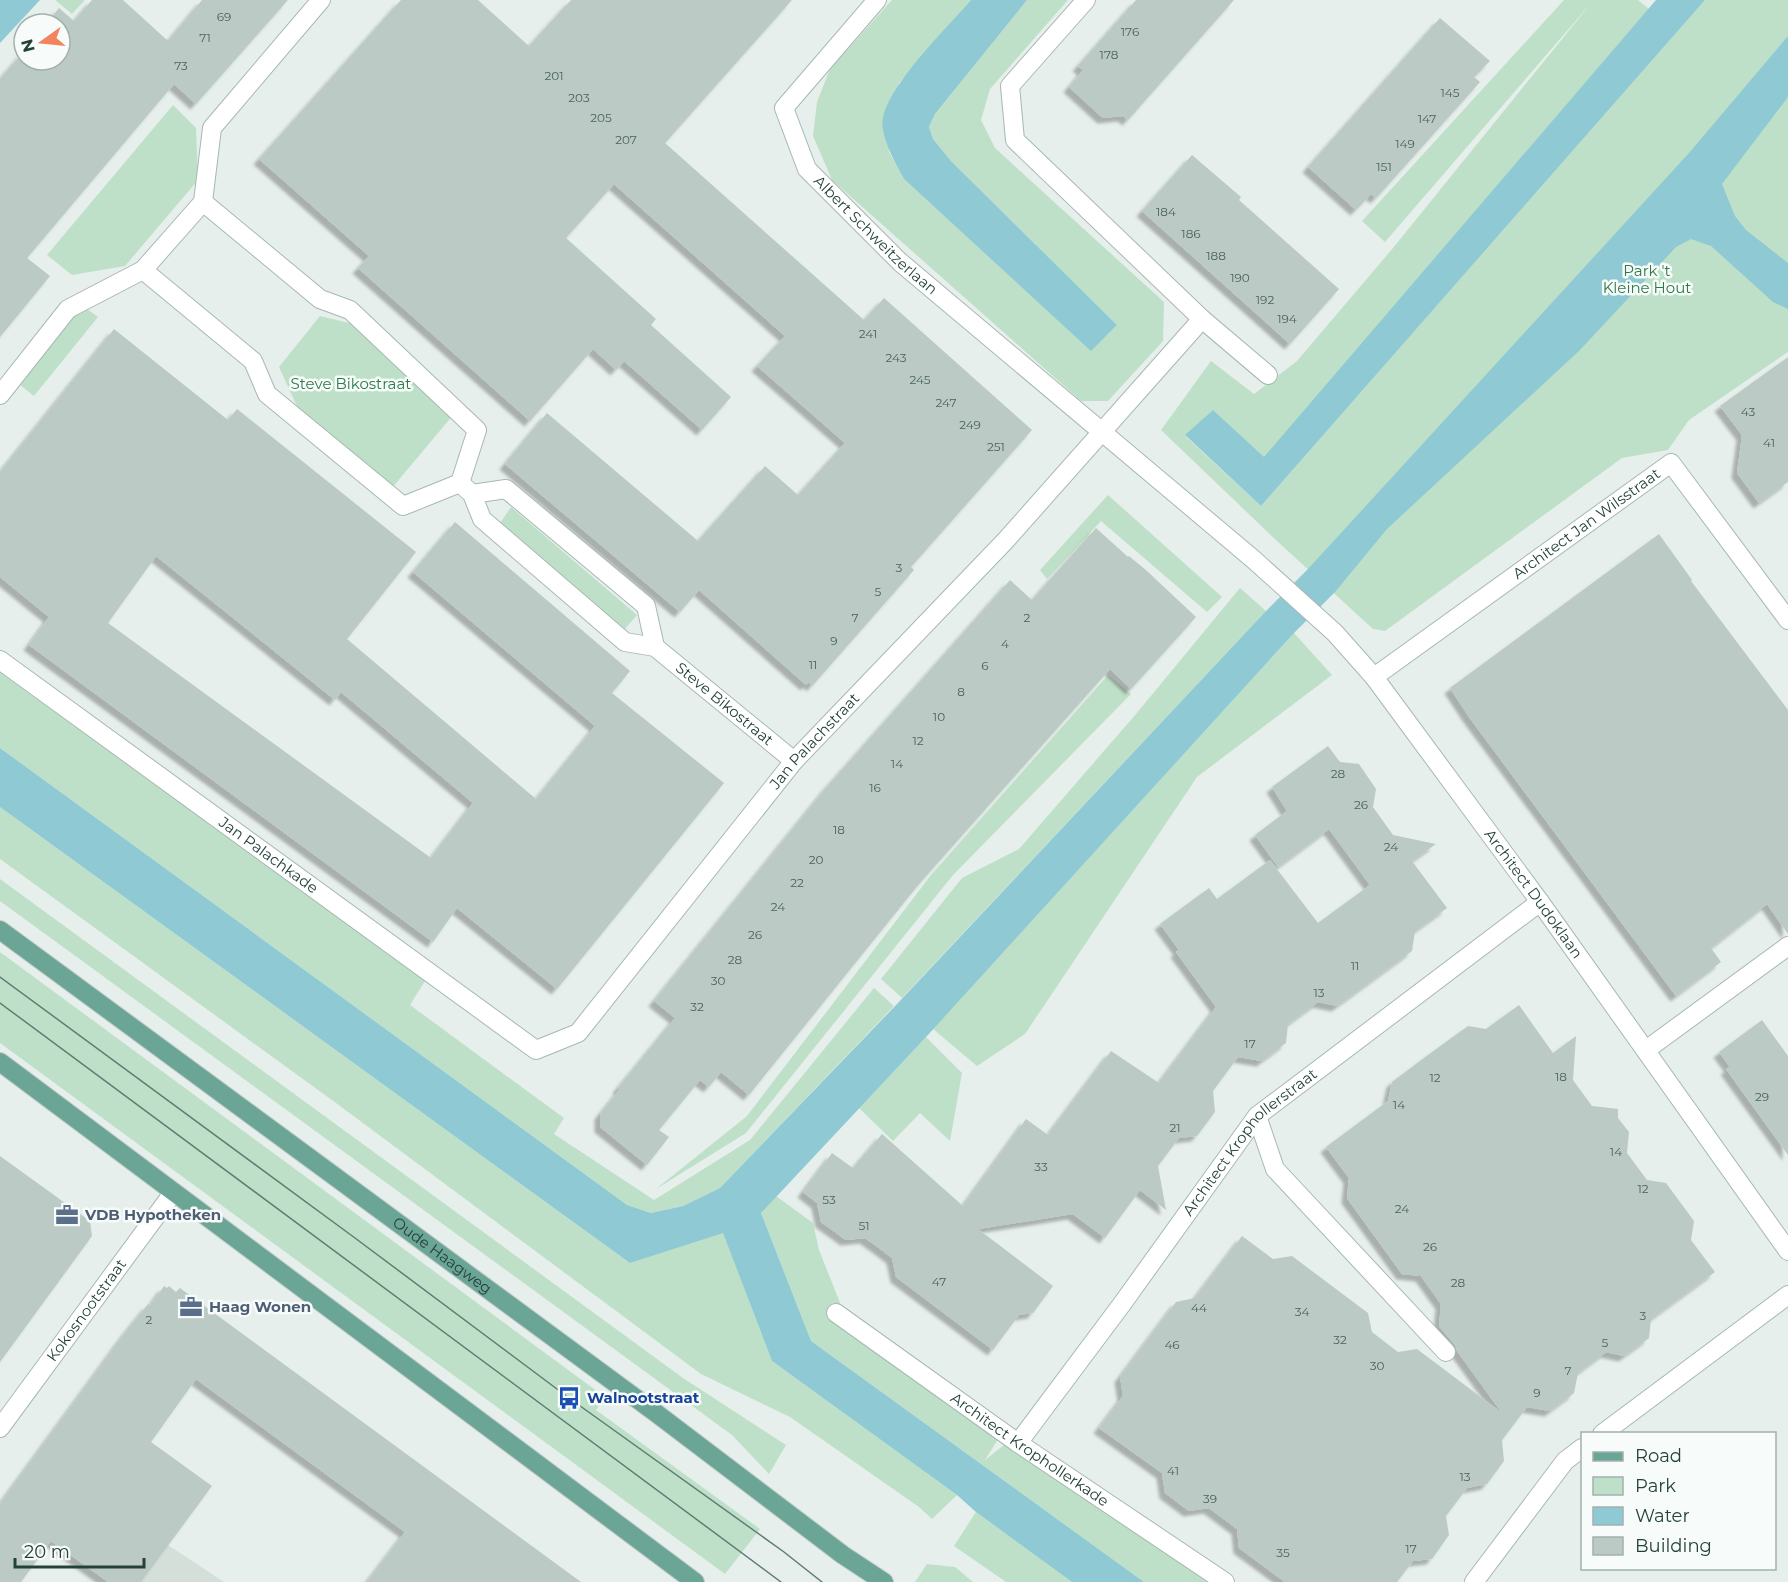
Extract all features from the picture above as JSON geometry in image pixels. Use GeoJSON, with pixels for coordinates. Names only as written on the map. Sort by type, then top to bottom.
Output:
{"type":"FeatureCollection","features":[{"type":"Feature","properties":{"kind":"main road","name":"Oude Haagweg"},"geometry":{"type":"LineString","coordinates":[[0,930],[693,1440],[843,1555],[884,1582]]}},
{"type":"Feature","properties":{"kind":"main road"},"geometry":{"type":"LineString","coordinates":[[0,1062],[695,1582]]}},
{"type":"Feature","properties":{"kind":"street"},"geometry":{"type":"LineString","coordinates":[[0,395],[68,309],[143,270],[203,201],[212,128],[321,0]]}},
{"type":"Feature","properties":{"kind":"street","name":"Albert Schweitzerlaan"},"geometry":{"type":"LineString","coordinates":[[878,0],[784,108],[807,170],[900,262],[1253,559]]}},
{"type":"Feature","properties":{"kind":"street"},"geometry":{"type":"LineString","coordinates":[[1086,0],[1010,86],[1015,140],[1202,319],[1268,375]]}},
{"type":"Feature","properties":{"kind":"street"},"geometry":{"type":"LineString","coordinates":[[143,270],[253,361],[267,394],[403,506],[466,488],[506,489],[646,606],[655,646],[625,642],[482,519],[466,488],[477,430],[350,310],[320,299],[203,201]]}},
{"type":"Feature","properties":{"kind":"street"},"geometry":{"type":"LineString","coordinates":[[1104,432],[1202,319]]}},
{"type":"Feature","properties":{"kind":"street","name":"Jan Palachstraat"},"geometry":{"type":"LineString","coordinates":[[536,1050],[578,1033],[794,761],[1006,540],[1104,432]]}},
{"type":"Feature","properties":{"kind":"street","name":"Architect Jan Wilsstraat"},"geometry":{"type":"LineString","coordinates":[[1374,677],[1671,463],[1788,620]]}},
{"type":"Feature","properties":{"kind":"street","name":"Architect Dudoklaan"},"geometry":{"type":"LineString","coordinates":[[1253,559],[1335,633],[1374,677],[1540,902],[1788,1251]]}},
{"type":"Feature","properties":{"kind":"street","name":"Steve Bikostraat"},"geometry":{"type":"LineString","coordinates":[[655,646],[794,761]]}},
{"type":"Feature","properties":{"kind":"street","name":"Jan Palachkade"},"geometry":{"type":"LineString","coordinates":[[0,660],[536,1050]]}},
{"type":"Feature","properties":{"kind":"street","name":"Architect Krophollerstraat"},"geometry":{"type":"LineString","coordinates":[[1018,1443],[1122,1304],[1257,1116],[1540,902]]}},
{"type":"Feature","properties":{"kind":"street"},"geometry":{"type":"LineString","coordinates":[[1646,1050],[1788,946]]}},
{"type":"Feature","properties":{"kind":"street"},"geometry":{"type":"LineString","coordinates":[[1257,1116],[1275,1169],[1446,1352]]}},
{"type":"Feature","properties":{"kind":"street","name":"Kokosnootstraat"},"geometry":{"type":"LineString","coordinates":[[0,1428],[173,1193]]}},
{"type":"Feature","properties":{"kind":"street"},"geometry":{"type":"LineString","coordinates":[[1605,1432],[1788,1295]]}},
{"type":"Feature","properties":{"kind":"street","name":"Architect Krophollerkade"},"geometry":{"type":"LineString","coordinates":[[836,1313],[1018,1443],[1225,1582]]}},
{"type":"Feature","properties":{"kind":"street"},"geometry":{"type":"LineString","coordinates":[[1474,1582],[1565,1461],[1581,1449]]}},
{"type":"Feature","properties":{"kind":"shaded area"},"geometry":{"type":"Polygon","coordinates":[[[162,1541],[224,1582],[122,1582],[162,1541]]]}},
{"type":"Feature","properties":{"kind":"green space"},"geometry":{"type":"Polygon","coordinates":[[[55,0],[85,0],[72,14],[55,0]]]}},
{"type":"Feature","properties":{"kind":"green space"},"geometry":{"type":"Polygon","coordinates":[[[892,0],[971,0],[899,83],[889,152],[904,179],[1091,350],[1117,325],[951,161],[933,139],[929,127],[935,114],[1027,0],[1068,0],[990,89],[981,120],[995,148],[1164,302],[1163,341],[1108,401],[1081,401],[832,180],[813,136],[817,102],[830,69],[892,0]]]}},
{"type":"Feature","properties":{"kind":"green space","name":"Park 't Kleine Hout"},"geometry":{"type":"Polygon","coordinates":[[[1564,0],[1638,0],[1649,9],[1264,458],[1213,410],[1185,436],[1261,506],[1705,0],[1788,0],[1788,352],[1689,420],[1668,450],[1622,458],[1385,631],[1373,629],[1161,430],[1211,361],[1254,394],[1297,361],[1393,248],[1592,2],[1385,242],[1362,221],[1564,0]]]}},
{"type":"Feature","properties":{"kind":"green space"},"geometry":{"type":"Polygon","coordinates":[[[173,105],[196,128],[198,180],[125,266],[72,275],[47,255],[173,105]]]}},
{"type":"Feature","properties":{"kind":"green space"},"geometry":{"type":"Polygon","coordinates":[[[83,306],[98,317],[34,396],[19,384],[83,306]]]}},
{"type":"Feature","properties":{"kind":"green space","name":"Steve Bikostraat"},"geometry":{"type":"Polygon","coordinates":[[[320,316],[370,328],[459,408],[391,489],[301,415],[279,367],[320,316]]]}},
{"type":"Feature","properties":{"kind":"green space"},"geometry":{"type":"Polygon","coordinates":[[[1108,495],[1222,597],[1207,612],[1101,521],[1047,579],[1040,570],[1108,495]]]}},
{"type":"Feature","properties":{"kind":"green space"},"geometry":{"type":"Polygon","coordinates":[[[511,507],[637,615],[625,629],[500,523],[511,507]]]}},
{"type":"Feature","properties":{"kind":"green space"},"geometry":{"type":"Polygon","coordinates":[[[1240,588],[1266,611],[902,998],[881,979],[962,878],[1019,849],[1136,714],[1240,588]]]}},
{"type":"Feature","properties":{"kind":"green space"},"geometry":{"type":"Polygon","coordinates":[[[1294,633],[1332,675],[1197,777],[1025,1034],[977,1066],[933,1029],[1294,633]]]}},
{"type":"Feature","properties":{"kind":"green space"},"geometry":{"type":"Polygon","coordinates":[[[0,670],[425,981],[410,1005],[564,1118],[554,1134],[654,1200],[750,1140],[874,988],[894,1006],[720,1188],[683,1206],[651,1213],[627,1205],[0,748],[0,670]]]}},
{"type":"Feature","properties":{"kind":"green space"},"geometry":{"type":"Polygon","coordinates":[[[1108,675],[1131,694],[953,875],[746,1133],[656,1189],[747,1116],[931,875],[1108,675]]]}},
{"type":"Feature","properties":{"kind":"green space"},"geometry":{"type":"Polygon","coordinates":[[[0,807],[630,1263],[723,1232],[772,1361],[957,1495],[932,1519],[919,1507],[790,1417],[701,1374],[336,1103],[0,859],[0,807]]]}},
{"type":"Feature","properties":{"kind":"green space"},"geometry":{"type":"Polygon","coordinates":[[[0,879],[683,1378],[786,1445],[769,1474],[732,1435],[0,901],[0,879]]]}},
{"type":"Feature","properties":{"kind":"green space"},"geometry":{"type":"Polygon","coordinates":[[[0,952],[605,1397],[596,1410],[760,1529],[725,1574],[0,1043],[0,952]]]}},
{"type":"Feature","properties":{"kind":"green space"},"geometry":{"type":"Polygon","coordinates":[[[926,1037],[962,1073],[950,1141],[920,1113],[893,1141],[859,1108],[926,1037]]]}},
{"type":"Feature","properties":{"kind":"green space"},"geometry":{"type":"Polygon","coordinates":[[[776,1196],[813,1223],[819,1250],[848,1323],[1000,1436],[985,1460],[1013,1438],[1219,1582],[1144,1582],[811,1341],[761,1213],[776,1196]]]}},
{"type":"Feature","properties":{"kind":"green space"},"geometry":{"type":"Polygon","coordinates":[[[976,1512],[1072,1582],[1006,1582],[954,1546],[976,1512]]]}},
{"type":"Feature","properties":{"kind":"green space"},"geometry":{"type":"Polygon","coordinates":[[[927,1564],[955,1567],[973,1582],[915,1582],[927,1564]]]}},
{"type":"Feature","properties":{"kind":"water"},"geometry":{"type":"Polygon","coordinates":[[[0,0],[40,0],[29,12],[12,12],[12,30],[0,43],[0,0]]]}},
{"type":"Feature","properties":{"kind":"water"},"geometry":{"type":"Polygon","coordinates":[[[971,0],[1027,0],[935,114],[929,127],[933,139],[951,161],[1117,325],[1091,351],[904,179],[886,141],[882,125],[883,118],[896,89],[920,57],[971,0]]]}},
{"type":"Feature","properties":{"kind":"water"},"geometry":{"type":"Polygon","coordinates":[[[1656,0],[1705,0],[1261,506],[1185,435],[1213,410],[1264,457],[1656,0]]]}},
{"type":"Feature","properties":{"kind":"water"},"geometry":{"type":"Polygon","coordinates":[[[1788,36],[1788,97],[1722,184],[1735,216],[1746,230],[1788,263],[1788,309],[1773,302],[1711,246],[1691,239],[1676,247],[1580,350],[1387,529],[1335,592],[1294,633],[927,1036],[761,1213],[811,1341],[1144,1582],[1072,1582],[976,1512],[957,1495],[772,1361],[723,1233],[630,1263],[0,807],[0,748],[627,1205],[651,1213],[683,1206],[720,1188],[1308,569],[1689,153],[1788,36]]]}},
{"type":"Feature","properties":{"kind":"building"},"geometry":{"type":"Polygon","coordinates":[[[92,0],[123,0],[168,41],[202,0],[288,0],[196,104],[174,84],[27,258],[50,276],[0,337],[0,79],[12,65],[12,72],[72,72],[72,19],[74,21],[92,0]]]}},
{"type":"Feature","properties":{"kind":"building"},"geometry":{"type":"Polygon","coordinates":[[[401,0],[478,0],[529,46],[571,0],[792,0],[665,143],[864,320],[884,298],[1032,430],[911,567],[914,570],[812,686],[809,682],[806,685],[699,590],[680,612],[505,464],[547,413],[698,541],[765,466],[798,495],[845,443],[757,366],[785,336],[614,184],[566,238],[656,319],[651,325],[731,397],[702,430],[624,361],[616,370],[593,349],[530,421],[358,268],[369,256],[259,159],[401,0]]]}},
{"type":"Feature","properties":{"kind":"building"},"geometry":{"type":"Polygon","coordinates":[[[1136,0],[1234,0],[1128,120],[1123,116],[1103,118],[1069,87],[1083,70],[1078,66],[1136,0]]]}},
{"type":"Feature","properties":{"kind":"building"},"geometry":{"type":"Polygon","coordinates":[[[1440,18],[1490,61],[1474,77],[1480,82],[1388,185],[1376,198],[1371,194],[1356,210],[1308,167],[1440,18]]]}},
{"type":"Feature","properties":{"kind":"building"},"geometry":{"type":"Polygon","coordinates":[[[1192,155],[1241,197],[1239,200],[1339,289],[1290,344],[1142,211],[1192,155]]]}},
{"type":"Feature","properties":{"kind":"building"},"geometry":{"type":"Polygon","coordinates":[[[114,329],[228,420],[237,409],[416,552],[347,639],[536,799],[595,726],[413,572],[455,522],[630,671],[612,693],[724,783],[557,989],[457,908],[433,942],[29,645],[49,617],[0,577],[0,472],[114,329]],[[156,556],[108,623],[431,858],[473,803],[341,692],[335,700],[156,556]]]}},
{"type":"Feature","properties":{"kind":"building"},"geometry":{"type":"Polygon","coordinates":[[[1788,357],[1788,482],[1759,503],[1737,473],[1742,435],[1720,406],[1788,357]]]}},
{"type":"Feature","properties":{"kind":"building"},"geometry":{"type":"Polygon","coordinates":[[[1096,528],[1196,617],[1131,689],[1110,669],[919,884],[749,1095],[721,1072],[709,1087],[700,1080],[659,1130],[669,1137],[647,1165],[600,1127],[600,1114],[620,1089],[618,1088],[675,1018],[654,1001],[825,789],[1010,580],[1032,600],[1096,528]]]}},
{"type":"Feature","properties":{"kind":"building"},"geometry":{"type":"Polygon","coordinates":[[[1659,534],[1691,581],[1788,710],[1788,934],[1767,904],[1711,948],[1721,962],[1676,996],[1469,717],[1450,688],[1659,534]]]}},
{"type":"Feature","properties":{"kind":"building"},"geometry":{"type":"Polygon","coordinates":[[[1328,746],[1340,762],[1359,764],[1376,789],[1373,807],[1393,835],[1436,844],[1412,861],[1447,908],[1415,931],[1412,951],[1337,1006],[1318,1002],[1288,1024],[1286,1043],[1262,1061],[1238,1057],[1213,1091],[1215,1112],[1197,1136],[1179,1138],[1158,1166],[1166,1210],[1140,1190],[1105,1238],[1073,1214],[978,1229],[1053,1286],[1033,1313],[1019,1315],[993,1350],[896,1277],[892,1258],[879,1248],[865,1238],[846,1240],[821,1222],[817,1203],[803,1192],[832,1153],[853,1168],[882,1134],[963,1206],[1026,1119],[1048,1135],[1111,1051],[1159,1083],[1216,1007],[1176,952],[1179,950],[1160,924],[1209,888],[1217,899],[1270,860],[1318,923],[1370,885],[1329,829],[1278,867],[1255,835],[1287,811],[1272,787],[1328,746]]]}},
{"type":"Feature","properties":{"kind":"building"},"geometry":{"type":"Polygon","coordinates":[[[1519,1005],[1553,1053],[1576,1036],[1573,1080],[1592,1106],[1618,1109],[1618,1118],[1629,1132],[1627,1153],[1647,1180],[1666,1183],[1694,1221],[1691,1240],[1715,1272],[1651,1319],[1649,1338],[1624,1356],[1606,1352],[1578,1373],[1574,1393],[1550,1411],[1527,1407],[1502,1440],[1504,1461],[1487,1484],[1467,1488],[1446,1516],[1449,1535],[1432,1559],[1413,1561],[1397,1582],[1285,1582],[1239,1548],[1237,1529],[1209,1508],[1189,1511],[1165,1493],[1162,1473],[1099,1428],[1123,1396],[1120,1377],[1176,1302],[1195,1298],[1242,1236],[1273,1259],[1292,1256],[1368,1313],[1372,1332],[1398,1352],[1417,1349],[1502,1413],[1455,1345],[1439,1326],[1441,1304],[1421,1276],[1402,1274],[1347,1198],[1349,1178],[1326,1147],[1388,1101],[1392,1082],[1424,1058],[1468,1026],[1486,1029],[1519,1005]]]}},
{"type":"Feature","properties":{"kind":"building"},"geometry":{"type":"Polygon","coordinates":[[[1762,1020],[1788,1056],[1788,1155],[1726,1069],[1730,1067],[1719,1052],[1762,1020]]]}},
{"type":"Feature","properties":{"kind":"building"},"geometry":{"type":"Polygon","coordinates":[[[0,1156],[90,1221],[92,1236],[0,1362],[0,1156]]]}},
{"type":"Feature","properties":{"kind":"building"},"geometry":{"type":"Polygon","coordinates":[[[164,1286],[167,1288],[169,1286],[176,1292],[180,1288],[581,1582],[367,1582],[405,1532],[196,1379],[151,1442],[212,1486],[141,1582],[108,1582],[51,1541],[21,1582],[0,1582],[0,1504],[125,1333],[148,1304],[150,1306],[164,1286]]]}},
{"type":"Feature","properties":{"kind":"tram line"},"geometry":{"type":"LineString","coordinates":[[0,977],[822,1582]]}},
{"type":"Feature","properties":{"kind":"tram line"},"geometry":{"type":"LineString","coordinates":[[0,1003],[781,1582]]}},
{"type":"Feature","properties":{"kind":"place","name":"VDB Hypotheken"},"geometry":{"type":"Point","coordinates":[67,1215]}},
{"type":"Feature","properties":{"kind":"place","name":"Haag Wonen"},"geometry":{"type":"Point","coordinates":[191,1307]}},
{"type":"Feature","properties":{"kind":"place","name":"Walnootstraat"},"geometry":{"type":"Point","coordinates":[569,1398]}}]}
